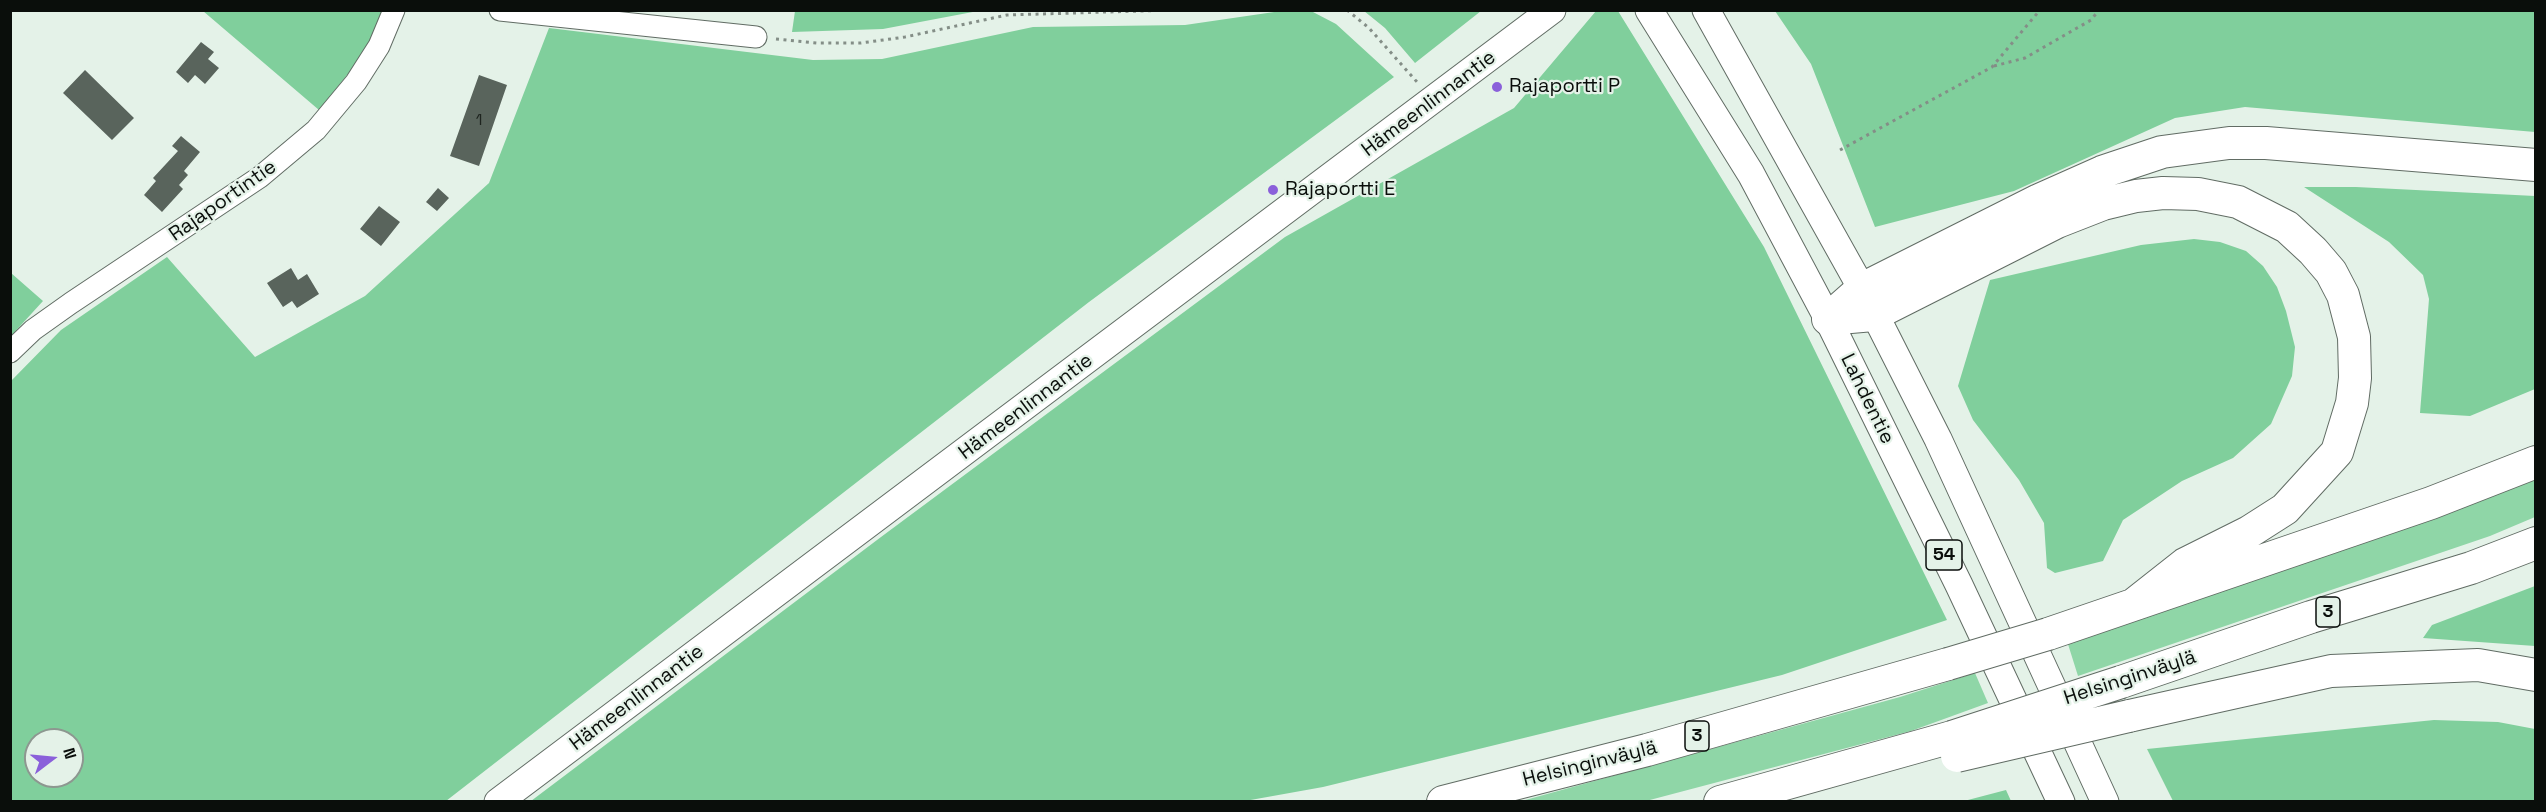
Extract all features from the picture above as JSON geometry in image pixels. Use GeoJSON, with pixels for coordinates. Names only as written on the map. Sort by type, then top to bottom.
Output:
{"type":"FeatureCollection","features":[{"type":"Feature","properties":{"kind":"highway"},"geometry":{"type":"LineString","coordinates":[[1868,302],[2039,200],[2102,172],[2162,152],[2229,143],[2265,143],[2535,165]]}},
{"type":"Feature","properties":{"kind":"highway"},"geometry":{"type":"LineString","coordinates":[[1827,319],[2057,222],[2103,204],[2136,196],[2163,193],[2198,194],[2238,202],[2287,227],[2313,251],[2331,272],[2343,295],[2355,337],[2355,378],[2352,403],[2337,452],[2285,510],[2249,532],[2185,564],[2133,605]]}},
{"type":"Feature","properties":{"kind":"highway","name":"3"},"geometry":{"type":"LineString","coordinates":[[2133,605],[2431,503],[2535,462]]}},
{"type":"Feature","properties":{"kind":"highway","name":"Helsinginväylä"},"geometry":{"type":"LineString","coordinates":[[1720,801],[1873,760],[1954,746],[2121,682],[2311,617],[2471,568],[2535,543]]}},
{"type":"Feature","properties":{"kind":"highway","name":"Helsinginväylä"},"geometry":{"type":"LineString","coordinates":[[1443,801],[1647,750],[1948,664],[2048,634],[2133,605]]}},
{"type":"Feature","properties":{"kind":"highway"},"geometry":{"type":"LineString","coordinates":[[1954,746],[2129,716],[2331,671],[2478,665],[2535,675]]}},
{"type":"Feature","properties":{"kind":"main road","name":"Lahdentie"},"geometry":{"type":"LineString","coordinates":[[1649,10],[1751,174],[1827,319],[1959,585],[2061,801]]}},
{"type":"Feature","properties":{"kind":"main road","name":"54"},"geometry":{"type":"LineString","coordinates":[[1706,10],[1868,302],[1938,439],[2105,801]]}},
{"type":"Feature","properties":{"kind":"main road","name":"Hämeenlinnantie"},"geometry":{"type":"LineString","coordinates":[[498,801],[1549,13]]}},
{"type":"Feature","properties":{"kind":"street","name":"Rajaportintie"},"geometry":{"type":"LineString","coordinates":[[10,352],[33,330],[71,303],[260,177],[316,130],[356,82],[379,46],[394,10]]}},
{"type":"Feature","properties":{"kind":"street"},"geometry":{"type":"LineString","coordinates":[[500,10],[756,36]]}},
{"type":"Feature","properties":{"kind":"path"},"geometry":{"type":"LineString","coordinates":[[756,36],[817,43],[861,43],[905,38],[1007,15],[1174,10]]}},
{"type":"Feature","properties":{"kind":"path"},"geometry":{"type":"LineString","coordinates":[[1347,10],[1369,28],[1433,102]]}},
{"type":"Feature","properties":{"kind":"path"},"geometry":{"type":"LineString","coordinates":[[1992,67],[2040,10]]}},
{"type":"Feature","properties":{"kind":"path"},"geometry":{"type":"LineString","coordinates":[[1840,150],[1992,67],[2025,58],[2091,20],[2099,10]]}},
{"type":"Feature","properties":{"kind":"green space"},"geometry":{"type":"Polygon","coordinates":[[[795,10],[978,11],[883,29],[792,32],[795,10]]]}},
{"type":"Feature","properties":{"kind":"green space"},"geometry":{"type":"Polygon","coordinates":[[[203,11],[384,11],[364,54],[319,110],[203,11]]]}},
{"type":"Feature","properties":{"kind":"green space"},"geometry":{"type":"Polygon","coordinates":[[[1281,11],[1313,12],[1336,24],[1394,77],[1089,302],[446,801],[11,801],[11,381],[61,330],[167,257],[255,357],[365,296],[489,183],[549,28],[813,60],[882,59],[1033,27],[1185,25],[1281,11]]]}},
{"type":"Feature","properties":{"kind":"green space"},"geometry":{"type":"Polygon","coordinates":[[[1364,11],[1481,11],[1415,63],[1385,28],[1364,11]]]}},
{"type":"Feature","properties":{"kind":"green space"},"geometry":{"type":"Polygon","coordinates":[[[1596,11],[1618,11],[1764,247],[1947,620],[1782,675],[1323,787],[1245,801],[531,801],[1285,237],[1514,108],[1596,11]]]}},
{"type":"Feature","properties":{"kind":"green space"},"geometry":{"type":"Polygon","coordinates":[[[1775,11],[2535,11],[2535,132],[2245,107],[2175,118],[2014,191],[1875,227],[1811,64],[1775,11]]]}},
{"type":"Feature","properties":{"kind":"green space"},"geometry":{"type":"Polygon","coordinates":[[[2304,187],[2356,187],[2535,196],[2535,389],[2470,416],[2420,413],[2429,299],[2423,275],[2389,242],[2304,187]]]}},
{"type":"Feature","properties":{"kind":"green space"},"geometry":{"type":"Polygon","coordinates":[[[2194,239],[2220,242],[2246,251],[2263,266],[2277,287],[2286,311],[2295,347],[2292,376],[2271,424],[2233,458],[2182,481],[2123,520],[2103,561],[2055,573],[2047,568],[2044,523],[2019,480],[1973,420],[1958,386],[1990,280],[2141,245],[2194,239]]]}},
{"type":"Feature","properties":{"kind":"green space"},"geometry":{"type":"Polygon","coordinates":[[[11,273],[43,301],[11,336],[11,273]]]}},
{"type":"Feature","properties":{"kind":"green space"},"geometry":{"type":"Polygon","coordinates":[[[2535,478],[2535,517],[2490,536],[2078,676],[2067,641],[2535,478]]]}},
{"type":"Feature","properties":{"kind":"green space"},"geometry":{"type":"Polygon","coordinates":[[[2535,586],[2535,646],[2423,638],[2432,625],[2535,586]]]}},
{"type":"Feature","properties":{"kind":"green space"},"geometry":{"type":"Polygon","coordinates":[[[1975,673],[1988,703],[1911,731],[1646,801],[1518,802],[1900,697],[1975,673]]]}},
{"type":"Feature","properties":{"kind":"green space"},"geometry":{"type":"Polygon","coordinates":[[[2434,720],[2498,722],[2535,729],[2535,801],[2173,801],[2147,749],[2434,720]]]}},
{"type":"Feature","properties":{"kind":"green space"},"geometry":{"type":"Polygon","coordinates":[[[2006,790],[2011,801],[1964,801],[2006,790]]]}},
{"type":"Feature","properties":{"kind":"building"},"geometry":{"type":"Polygon","coordinates":[[[201,42],[214,52],[208,59],[219,68],[205,84],[195,75],[188,83],[176,72],[201,42]]]}},
{"type":"Feature","properties":{"kind":"building"},"geometry":{"type":"Polygon","coordinates":[[[85,70],[134,118],[112,140],[63,93],[85,70]]]}},
{"type":"Feature","properties":{"kind":"building"},"geometry":{"type":"Polygon","coordinates":[[[479,75],[507,85],[479,166],[450,156],[479,75]]]}},
{"type":"Feature","properties":{"kind":"building"},"geometry":{"type":"Polygon","coordinates":[[[181,136],[200,152],[184,171],[188,175],[179,185],[183,189],[162,212],[144,195],[156,181],[153,178],[178,151],[172,146],[181,136]]]}},
{"type":"Feature","properties":{"kind":"building"},"geometry":{"type":"Polygon","coordinates":[[[438,188],[449,198],[437,211],[426,202],[438,188]]]}},
{"type":"Feature","properties":{"kind":"building"},"geometry":{"type":"Polygon","coordinates":[[[379,206],[400,222],[381,246],[360,229],[379,206]]]}},
{"type":"Feature","properties":{"kind":"building"},"geometry":{"type":"Polygon","coordinates":[[[291,268],[298,280],[307,274],[319,294],[297,308],[292,301],[283,307],[267,283],[291,268]]]}},
{"type":"Feature","properties":{"kind":"place","name":"Rajaportti P"},"geometry":{"type":"Point","coordinates":[1497,87]}},
{"type":"Feature","properties":{"kind":"place","name":"Rajaportti E"},"geometry":{"type":"Point","coordinates":[1273,190]}}]}
